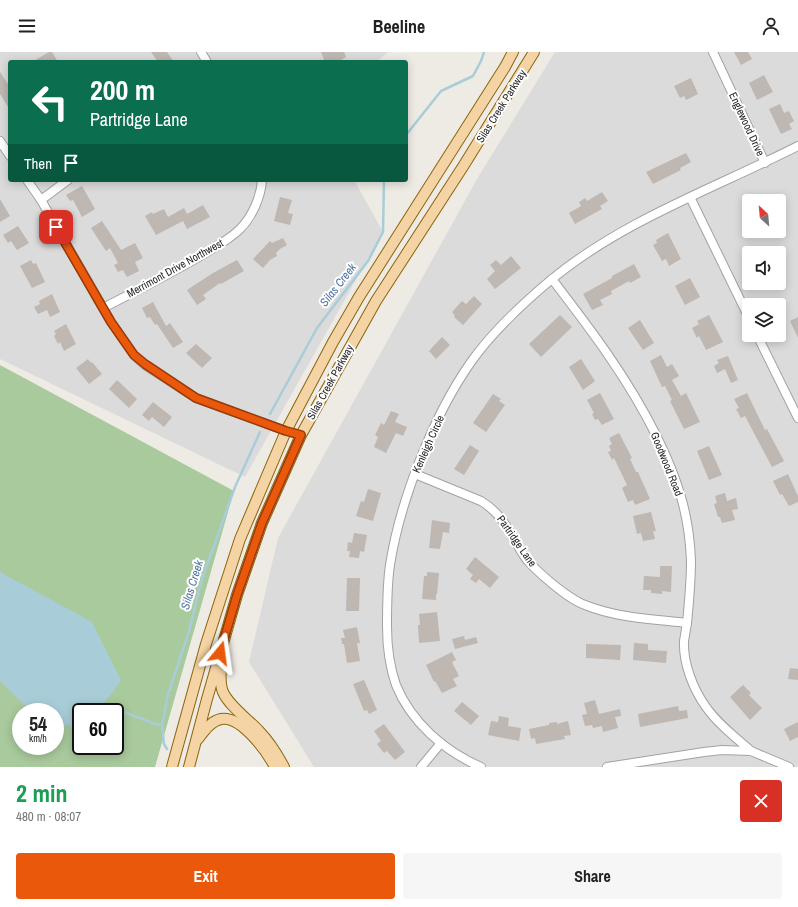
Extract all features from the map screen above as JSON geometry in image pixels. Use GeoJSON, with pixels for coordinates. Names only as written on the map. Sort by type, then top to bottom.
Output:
{"type":"FeatureCollection","features":[{"type":"Feature","properties":{"kind":"main road","name":"Silas Creek Parkway"},"geometry":{"type":"LineString","coordinates":[[172,767],[206,644],[240,539],[286,431],[358,297],[513,52]]}},
{"type":"Feature","properties":{"kind":"main road","name":"Silas Creek Parkway"},"geometry":{"type":"LineString","coordinates":[[189,767],[237,595],[262,523],[301,435],[376,301],[464,165],[534,52]]}},
{"type":"Feature","properties":{"kind":"main road"},"geometry":{"type":"LineString","coordinates":[[220,653],[221,686],[225,697],[260,732],[275,751],[284,767]]}},
{"type":"Feature","properties":{"kind":"main road"},"geometry":{"type":"LineString","coordinates":[[196,740],[214,722],[229,718],[237,722],[248,732],[266,752],[275,767]]}},
{"type":"Feature","properties":{"kind":"street","name":"Englewood Drive"},"geometry":{"type":"LineString","coordinates":[[713,52],[765,163],[798,146]]}},
{"type":"Feature","properties":{"kind":"street"},"geometry":{"type":"LineString","coordinates":[[0,141],[8,153]]}},
{"type":"Feature","properties":{"kind":"street","name":"Kenleigh Circle"},"geometry":{"type":"LineString","coordinates":[[481,767],[468,762],[441,743],[425,729],[405,703],[392,673],[387,648],[387,605],[390,565],[406,501],[415,474],[434,428],[469,365],[496,331],[552,279],[612,236],[690,197],[765,163]]}},
{"type":"Feature","properties":{"kind":"street"},"geometry":{"type":"LineString","coordinates":[[28,182],[103,308],[134,355],[196,398],[286,431],[301,435]]}},
{"type":"Feature","properties":{"kind":"street"},"geometry":{"type":"LineString","coordinates":[[40,200],[65,182]]}},
{"type":"Feature","properties":{"kind":"street","name":"Merrimont Drive Northwest"},"geometry":{"type":"LineString","coordinates":[[103,308],[191,262],[233,235],[241,228],[254,209],[259,196],[262,182]]}},
{"type":"Feature","properties":{"kind":"street"},"geometry":{"type":"LineString","coordinates":[[690,197],[742,304]]}},
{"type":"Feature","properties":{"kind":"street","name":"Goodwood Road"},"geometry":{"type":"LineString","coordinates":[[552,279],[613,360],[633,391],[666,455],[674,476],[685,515],[690,543],[690,575],[687,623],[684,641],[688,666],[698,694],[705,706],[714,718],[751,751]]}},
{"type":"Feature","properties":{"kind":"street"},"geometry":{"type":"LineString","coordinates":[[761,342],[798,418]]}},
{"type":"Feature","properties":{"kind":"street","name":"Partridge Lane"},"geometry":{"type":"LineString","coordinates":[[415,474],[481,500],[490,506],[504,522],[529,562],[553,585],[584,604],[612,613],[687,623]]}},
{"type":"Feature","properties":{"kind":"street"},"geometry":{"type":"LineString","coordinates":[[421,767],[441,743]]}},
{"type":"Feature","properties":{"kind":"street"},"geometry":{"type":"LineString","coordinates":[[607,767],[722,750],[751,751],[789,767]]}},
{"type":"Feature","properties":{"kind":"shaded area"},"geometry":{"type":"Polygon","coordinates":[[[0,52],[388,52],[378,60],[8,60],[8,182],[355,182],[383,232],[245,477],[0,359],[0,52]]]}},
{"type":"Feature","properties":{"kind":"shaded area"},"geometry":{"type":"Polygon","coordinates":[[[555,52],[798,52],[798,767],[314,767],[249,662],[278,538],[477,179],[555,52]]]}},
{"type":"Feature","properties":{"kind":"green space"},"geometry":{"type":"Polygon","coordinates":[[[0,365],[234,491],[155,767],[0,767],[0,365]]]}},
{"type":"Feature","properties":{"kind":"water"},"geometry":{"type":"Polygon","coordinates":[[[0,572],[92,622],[121,681],[104,703],[72,703],[72,728],[67,724],[64,727],[64,703],[23,703],[0,681],[0,572]]]}},
{"type":"Feature","properties":{"kind":"building"},"geometry":{"type":"Polygon","coordinates":[[[49,52],[52,52],[57,60],[35,60],[49,52]]]}},
{"type":"Feature","properties":{"kind":"building"},"geometry":{"type":"Polygon","coordinates":[[[151,52],[167,52],[173,60],[157,60],[151,52]]]}},
{"type":"Feature","properties":{"kind":"building"},"geometry":{"type":"Polygon","coordinates":[[[321,52],[344,52],[346,57],[341,60],[324,60],[321,52]]]}},
{"type":"Feature","properties":{"kind":"building"},"geometry":{"type":"Polygon","coordinates":[[[734,52],[748,52],[752,59],[741,65],[734,52]]]}},
{"type":"Feature","properties":{"kind":"building"},"geometry":{"type":"Polygon","coordinates":[[[0,72],[8,84],[8,107],[0,94],[0,72]]]}},
{"type":"Feature","properties":{"kind":"building"},"geometry":{"type":"Polygon","coordinates":[[[764,75],[773,92],[757,100],[749,83],[764,75]]]}},
{"type":"Feature","properties":{"kind":"building"},"geometry":{"type":"Polygon","coordinates":[[[691,78],[698,94],[686,100],[684,96],[680,98],[674,86],[691,78]]]}},
{"type":"Feature","properties":{"kind":"building"},"geometry":{"type":"Polygon","coordinates":[[[780,104],[784,113],[789,111],[794,121],[789,124],[792,129],[781,134],[769,109],[780,104]]]}},
{"type":"Feature","properties":{"kind":"building"},"geometry":{"type":"Polygon","coordinates":[[[686,153],[691,162],[680,168],[681,170],[653,184],[646,172],[686,153]]]}},
{"type":"Feature","properties":{"kind":"building"},"geometry":{"type":"Polygon","coordinates":[[[82,186],[95,209],[82,217],[73,200],[70,201],[66,195],[82,186]]]}},
{"type":"Feature","properties":{"kind":"building"},"geometry":{"type":"Polygon","coordinates":[[[602,192],[608,201],[600,206],[602,209],[575,224],[569,213],[581,206],[579,202],[585,198],[587,201],[602,192]]]}},
{"type":"Feature","properties":{"kind":"building"},"geometry":{"type":"Polygon","coordinates":[[[280,197],[292,200],[288,213],[293,214],[290,225],[274,221],[280,197]]]}},
{"type":"Feature","properties":{"kind":"building"},"geometry":{"type":"Polygon","coordinates":[[[0,199],[10,216],[0,222],[0,199]]]}},
{"type":"Feature","properties":{"kind":"building"},"geometry":{"type":"Polygon","coordinates":[[[203,205],[210,217],[187,229],[183,221],[156,235],[145,216],[152,212],[153,214],[164,209],[168,217],[184,208],[187,214],[203,205]]]}},
{"type":"Feature","properties":{"kind":"building"},"geometry":{"type":"Polygon","coordinates":[[[102,221],[121,250],[135,243],[143,258],[135,262],[139,271],[127,277],[123,270],[118,272],[114,265],[118,263],[110,248],[106,251],[91,228],[102,221]]]}},
{"type":"Feature","properties":{"kind":"building"},"geometry":{"type":"Polygon","coordinates":[[[18,226],[29,243],[17,250],[11,241],[8,243],[3,235],[18,226]]]}},
{"type":"Feature","properties":{"kind":"building"},"geometry":{"type":"Polygon","coordinates":[[[668,233],[681,259],[669,266],[666,259],[662,261],[653,245],[657,243],[656,240],[668,233]]]}},
{"type":"Feature","properties":{"kind":"building"},"geometry":{"type":"Polygon","coordinates":[[[283,238],[287,245],[280,249],[276,253],[277,256],[270,260],[263,268],[253,259],[270,241],[272,243],[283,238]]]}},
{"type":"Feature","properties":{"kind":"building"},"geometry":{"type":"Polygon","coordinates":[[[511,256],[521,268],[495,289],[487,279],[495,271],[490,265],[496,260],[501,265],[511,256]]]}},
{"type":"Feature","properties":{"kind":"building"},"geometry":{"type":"Polygon","coordinates":[[[31,260],[33,264],[36,263],[45,282],[32,288],[20,266],[31,260]]]}},
{"type":"Feature","properties":{"kind":"building"},"geometry":{"type":"Polygon","coordinates":[[[237,260],[244,271],[221,284],[220,283],[203,295],[206,299],[197,305],[187,290],[213,273],[237,260]]]}},
{"type":"Feature","properties":{"kind":"building"},"geometry":{"type":"Polygon","coordinates":[[[634,264],[641,277],[630,283],[629,281],[611,291],[612,294],[600,300],[603,305],[592,310],[583,294],[634,264]]]}},
{"type":"Feature","properties":{"kind":"building"},"geometry":{"type":"Polygon","coordinates":[[[690,278],[700,297],[685,305],[675,286],[690,278]]]}},
{"type":"Feature","properties":{"kind":"building"},"geometry":{"type":"Polygon","coordinates":[[[52,294],[60,312],[50,317],[47,310],[38,314],[34,307],[40,304],[39,301],[52,294]]]}},
{"type":"Feature","properties":{"kind":"building"},"geometry":{"type":"Polygon","coordinates":[[[474,296],[482,304],[463,325],[454,317],[455,316],[452,312],[462,301],[466,304],[474,296]]]}},
{"type":"Feature","properties":{"kind":"building"},"geometry":{"type":"Polygon","coordinates":[[[153,302],[166,326],[170,323],[183,342],[173,348],[157,324],[155,325],[150,317],[147,318],[142,308],[153,302]]]}},
{"type":"Feature","properties":{"kind":"building"},"geometry":{"type":"Polygon","coordinates":[[[560,315],[572,327],[541,357],[529,344],[560,315]]]}},
{"type":"Feature","properties":{"kind":"building"},"geometry":{"type":"Polygon","coordinates":[[[709,315],[723,342],[706,350],[699,336],[697,338],[692,328],[699,324],[697,321],[709,315]]]}},
{"type":"Feature","properties":{"kind":"building"},"geometry":{"type":"Polygon","coordinates":[[[798,317],[798,338],[790,321],[798,317]]]}},
{"type":"Feature","properties":{"kind":"building"},"geometry":{"type":"Polygon","coordinates":[[[640,320],[654,343],[643,350],[628,328],[640,320]]]}},
{"type":"Feature","properties":{"kind":"building"},"geometry":{"type":"Polygon","coordinates":[[[66,324],[76,344],[64,351],[60,342],[58,344],[54,336],[56,334],[54,331],[66,324]]]}},
{"type":"Feature","properties":{"kind":"building"},"geometry":{"type":"Polygon","coordinates":[[[442,337],[450,345],[436,359],[429,351],[442,337]]]}},
{"type":"Feature","properties":{"kind":"building"},"geometry":{"type":"Polygon","coordinates":[[[196,344],[212,358],[202,368],[186,353],[196,344]]]}},
{"type":"Feature","properties":{"kind":"building"},"geometry":{"type":"Polygon","coordinates":[[[661,355],[667,367],[672,364],[679,376],[672,380],[681,396],[686,393],[700,422],[684,429],[670,401],[672,400],[665,386],[662,387],[650,361],[661,355]]]}},
{"type":"Feature","properties":{"kind":"building"},"geometry":{"type":"Polygon","coordinates":[[[728,356],[738,380],[731,383],[725,369],[717,373],[714,366],[719,363],[717,360],[728,356]]]}},
{"type":"Feature","properties":{"kind":"building"},"geometry":{"type":"Polygon","coordinates":[[[88,359],[102,374],[89,384],[76,368],[88,359]]]}},
{"type":"Feature","properties":{"kind":"building"},"geometry":{"type":"Polygon","coordinates":[[[581,359],[595,381],[583,390],[569,367],[581,359]]]}},
{"type":"Feature","properties":{"kind":"building"},"geometry":{"type":"Polygon","coordinates":[[[117,380],[137,399],[129,408],[109,389],[117,380]]]}},
{"type":"Feature","properties":{"kind":"building"},"geometry":{"type":"Polygon","coordinates":[[[600,393],[614,419],[602,425],[598,419],[595,420],[592,414],[594,413],[587,400],[600,393]]]}},
{"type":"Feature","properties":{"kind":"building"},"geometry":{"type":"Polygon","coordinates":[[[747,393],[765,430],[767,429],[784,461],[772,467],[745,416],[741,418],[736,409],[739,408],[734,399],[747,393]]]}},
{"type":"Feature","properties":{"kind":"building"},"geometry":{"type":"Polygon","coordinates":[[[493,394],[501,399],[499,401],[505,405],[486,432],[473,423],[493,394]]]}},
{"type":"Feature","properties":{"kind":"building"},"geometry":{"type":"Polygon","coordinates":[[[153,402],[172,417],[164,427],[152,417],[149,421],[142,415],[153,402]]]}},
{"type":"Feature","properties":{"kind":"building"},"geometry":{"type":"Polygon","coordinates":[[[391,411],[399,414],[395,422],[407,427],[403,436],[396,433],[386,453],[374,447],[378,437],[375,435],[381,423],[384,425],[391,411]]]}},
{"type":"Feature","properties":{"kind":"building"},"geometry":{"type":"Polygon","coordinates":[[[619,433],[650,499],[635,505],[633,500],[628,502],[622,488],[627,485],[614,458],[612,460],[608,452],[611,451],[609,446],[612,444],[609,438],[619,433]]]}},
{"type":"Feature","properties":{"kind":"building"},"geometry":{"type":"Polygon","coordinates":[[[470,445],[479,451],[464,475],[454,469],[470,445]]]}},
{"type":"Feature","properties":{"kind":"building"},"geometry":{"type":"Polygon","coordinates":[[[709,446],[722,475],[709,480],[697,451],[709,446]]]}},
{"type":"Feature","properties":{"kind":"building"},"geometry":{"type":"Polygon","coordinates":[[[788,474],[798,496],[798,502],[789,506],[782,494],[780,495],[773,481],[788,474]]]}},
{"type":"Feature","properties":{"kind":"building"},"geometry":{"type":"Polygon","coordinates":[[[368,489],[381,493],[373,521],[356,516],[361,501],[364,502],[368,489]]]}},
{"type":"Feature","properties":{"kind":"building"},"geometry":{"type":"Polygon","coordinates":[[[725,493],[727,501],[736,498],[738,509],[732,510],[735,520],[722,523],[720,517],[718,517],[714,504],[717,503],[715,496],[725,493]]]}},
{"type":"Feature","properties":{"kind":"building"},"geometry":{"type":"Polygon","coordinates":[[[651,512],[656,531],[653,531],[655,539],[643,541],[641,533],[637,534],[633,516],[651,512]]]}},
{"type":"Feature","properties":{"kind":"building"},"geometry":{"type":"Polygon","coordinates":[[[432,520],[450,523],[449,533],[443,532],[440,549],[429,548],[432,520]]]}},
{"type":"Feature","properties":{"kind":"building"},"geometry":{"type":"Polygon","coordinates":[[[354,533],[367,535],[364,552],[360,551],[359,558],[349,557],[350,551],[347,551],[348,542],[352,543],[354,533]]]}},
{"type":"Feature","properties":{"kind":"building"},"geometry":{"type":"Polygon","coordinates":[[[475,557],[499,577],[490,588],[479,579],[476,583],[470,579],[473,575],[466,569],[475,557]]]}},
{"type":"Feature","properties":{"kind":"building"},"geometry":{"type":"Polygon","coordinates":[[[660,566],[672,566],[671,592],[662,591],[662,594],[651,593],[651,590],[643,590],[644,576],[660,577],[660,566]]]}},
{"type":"Feature","properties":{"kind":"building"},"geometry":{"type":"Polygon","coordinates":[[[427,572],[439,573],[436,600],[422,599],[424,576],[427,576],[427,572]]]}},
{"type":"Feature","properties":{"kind":"building"},"geometry":{"type":"Polygon","coordinates":[[[347,578],[360,578],[359,611],[346,611],[347,578]]]}},
{"type":"Feature","properties":{"kind":"building"},"geometry":{"type":"Polygon","coordinates":[[[437,612],[440,641],[419,643],[419,614],[437,612]]]}},
{"type":"Feature","properties":{"kind":"building"},"geometry":{"type":"Polygon","coordinates":[[[357,627],[360,643],[357,643],[360,661],[347,663],[344,644],[342,644],[341,638],[345,638],[343,630],[357,627]]]}},
{"type":"Feature","properties":{"kind":"building"},"geometry":{"type":"Polygon","coordinates":[[[464,636],[465,640],[476,637],[478,643],[455,649],[452,639],[464,636]]]}},
{"type":"Feature","properties":{"kind":"building"},"geometry":{"type":"Polygon","coordinates":[[[634,643],[648,644],[648,650],[667,651],[666,663],[633,660],[634,643]]]}},
{"type":"Feature","properties":{"kind":"building"},"geometry":{"type":"Polygon","coordinates":[[[586,644],[621,645],[620,660],[586,658],[586,644]]]}},
{"type":"Feature","properties":{"kind":"building"},"geometry":{"type":"Polygon","coordinates":[[[452,652],[456,660],[452,662],[459,676],[453,679],[457,686],[442,693],[435,681],[434,682],[426,665],[452,652]]]}},
{"type":"Feature","properties":{"kind":"building"},"geometry":{"type":"Polygon","coordinates":[[[790,668],[798,669],[798,680],[788,679],[790,668]]]}},
{"type":"Feature","properties":{"kind":"building"},"geometry":{"type":"Polygon","coordinates":[[[364,680],[377,710],[369,714],[367,710],[364,711],[353,684],[364,680]]]}},
{"type":"Feature","properties":{"kind":"building"},"geometry":{"type":"Polygon","coordinates":[[[743,685],[751,693],[749,695],[762,708],[750,720],[730,697],[743,685]]]}},
{"type":"Feature","properties":{"kind":"building"},"geometry":{"type":"Polygon","coordinates":[[[595,700],[599,714],[620,709],[621,716],[615,717],[618,728],[603,732],[602,726],[593,728],[592,725],[585,726],[582,715],[587,714],[584,703],[595,700]]]}},
{"type":"Feature","properties":{"kind":"building"},"geometry":{"type":"Polygon","coordinates":[[[462,702],[479,716],[471,725],[454,711],[462,702]]]}},
{"type":"Feature","properties":{"kind":"building"},"geometry":{"type":"Polygon","coordinates":[[[678,706],[679,711],[687,710],[688,718],[640,727],[638,714],[678,706]]]}},
{"type":"Feature","properties":{"kind":"building"},"geometry":{"type":"Polygon","coordinates":[[[499,716],[509,718],[508,726],[521,728],[519,741],[488,735],[491,721],[498,722],[499,716]]]}},
{"type":"Feature","properties":{"kind":"building"},"geometry":{"type":"Polygon","coordinates":[[[568,721],[571,735],[564,736],[565,739],[536,744],[535,738],[531,739],[529,729],[549,725],[549,723],[557,722],[557,724],[568,721]]]}},
{"type":"Feature","properties":{"kind":"building"},"geometry":{"type":"Polygon","coordinates":[[[798,722],[798,737],[790,741],[784,729],[798,722]]]}},
{"type":"Feature","properties":{"kind":"building"},"geometry":{"type":"Polygon","coordinates":[[[384,724],[405,752],[395,760],[387,751],[384,753],[377,744],[381,741],[374,731],[384,724]]]}},
{"type":"Feature","properties":{"kind":"waterway","name":"Silas Creek"},"geometry":{"type":"LineString","coordinates":[[408,132],[441,91],[473,76],[484,52]]}},
{"type":"Feature","properties":{"kind":"waterway","name":"Silas Creek"},"geometry":{"type":"LineString","coordinates":[[270,414],[317,328],[368,261],[383,232],[384,182]]}},
{"type":"Feature","properties":{"kind":"waterway","name":"Silas Creek"},"geometry":{"type":"LineString","coordinates":[[167,749],[164,744],[162,725],[168,695],[189,631],[202,579],[235,487],[260,432]]}},
{"type":"Feature","properties":{"kind":"waterway"},"geometry":{"type":"LineString","coordinates":[[124,712],[155,724],[162,725]]}},
{"type":"Feature","properties":{"kind":"route"},"geometry":{"type":"LineString","coordinates":[[56,227],[111,322],[134,355],[196,398],[286,431],[301,435],[262,523],[237,595],[220,653]]}}]}
